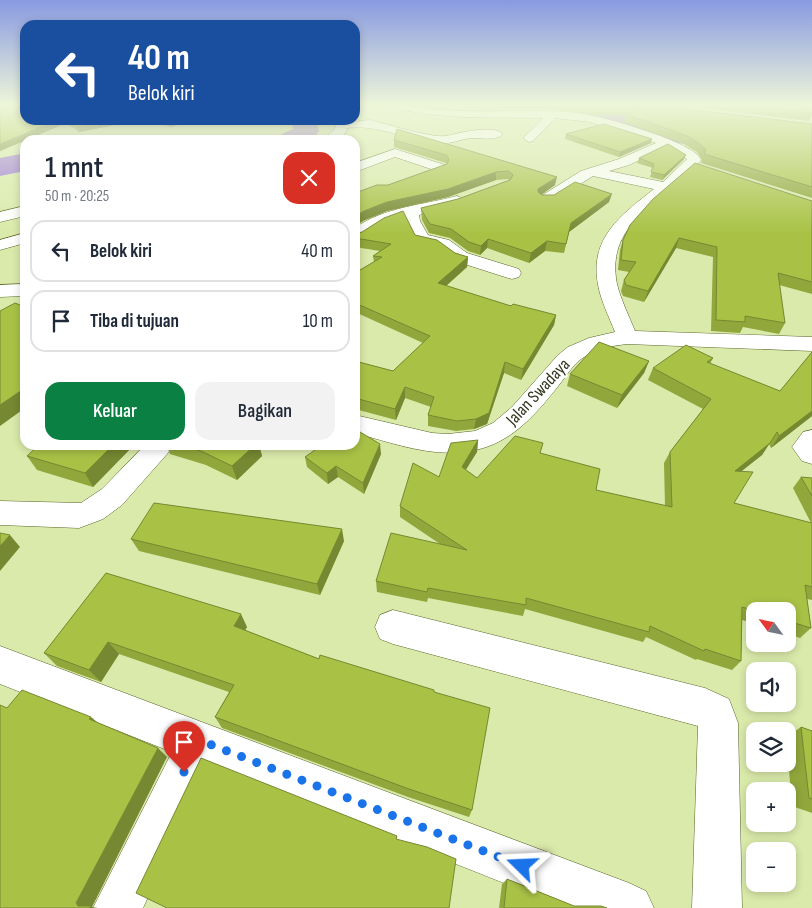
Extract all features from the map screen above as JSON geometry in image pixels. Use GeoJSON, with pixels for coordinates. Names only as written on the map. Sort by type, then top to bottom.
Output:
{"type":"FeatureCollection","features":[{"type":"Feature","properties":{"kind":"street"},"geometry":{"type":"LineString","coordinates":[[546,198],[575,180],[654,148]]}},
{"type":"Feature","properties":{"kind":"street"},"geometry":{"type":"LineString","coordinates":[[627,337],[608,285],[606,260],[612,237],[629,216],[666,187],[694,160],[694,157],[681,148]]}},
{"type":"Feature","properties":{"kind":"street"},"geometry":{"type":"LineString","coordinates":[[360,166],[395,154],[440,168],[416,177]]}},
{"type":"Feature","properties":{"kind":"street"},"geometry":{"type":"LineString","coordinates":[[688,165],[708,171]]}},
{"type":"Feature","properties":{"kind":"street"},"geometry":{"type":"LineString","coordinates":[[593,172],[666,187]]}},
{"type":"Feature","properties":{"kind":"street"},"geometry":{"type":"LineString","coordinates":[[360,233],[380,219],[451,203],[472,196]]}},
{"type":"Feature","properties":{"kind":"street"},"geometry":{"type":"LineString","coordinates":[[410,211],[412,221],[422,238],[442,243],[461,257],[512,273]]}},
{"type":"Feature","properties":{"kind":"street"},"geometry":{"type":"LineString","coordinates":[[0,216],[20,212]]}},
{"type":"Feature","properties":{"kind":"street"},"geometry":{"type":"LineString","coordinates":[[0,245],[20,239]]}},
{"type":"Feature","properties":{"kind":"street"},"geometry":{"type":"LineString","coordinates":[[0,292],[20,290]]}},
{"type":"Feature","properties":{"kind":"street","name":"Jalan Swadaya"},"geometry":{"type":"LineString","coordinates":[[360,425],[424,440],[444,442],[477,440],[500,432],[518,417],[570,356],[597,342],[627,337],[812,344]]}},
{"type":"Feature","properties":{"kind":"street"},"geometry":{"type":"LineString","coordinates":[[812,439],[806,446],[812,454]]}},
{"type":"Feature","properties":{"kind":"street"},"geometry":{"type":"LineString","coordinates":[[0,513],[79,516],[92,511],[112,497],[156,450]]}},
{"type":"Feature","properties":{"kind":"street"},"geometry":{"type":"LineString","coordinates":[[393,626],[705,708],[715,713],[718,723],[718,908]]}},
{"type":"Feature","properties":{"kind":"street"},"geometry":{"type":"LineString","coordinates":[[0,665],[199,740],[629,908]]}},
{"type":"Feature","properties":{"kind":"street"},"geometry":{"type":"LineString","coordinates":[[118,908],[199,740]]}},
{"type":"Feature","properties":{"kind":"building"},"geometry":{"type":"Polygon","coordinates":[[[423,148],[462,148],[557,177],[538,189],[538,192],[542,195],[554,195],[575,182],[612,194],[571,223],[566,244],[547,241],[531,253],[488,239],[481,246],[469,242],[451,229],[430,224],[421,208],[458,199],[510,180],[513,175],[509,171],[496,172],[448,189],[387,202],[360,213],[360,191],[377,185],[388,185],[447,164],[449,159],[446,155],[423,148]]]}},
{"type":"Feature","properties":{"kind":"building"},"geometry":{"type":"Polygon","coordinates":[[[609,148],[629,148],[620,152],[609,148]]]}},
{"type":"Feature","properties":{"kind":"building"},"geometry":{"type":"Polygon","coordinates":[[[659,148],[675,148],[686,155],[664,175],[651,172],[654,164],[639,158],[659,148]]]}},
{"type":"Feature","properties":{"kind":"building"},"geometry":{"type":"Polygon","coordinates":[[[704,148],[812,148],[812,187],[704,154],[706,150],[704,148]]]}},
{"type":"Feature","properties":{"kind":"building"},"geometry":{"type":"Polygon","coordinates":[[[695,163],[812,201],[812,282],[778,273],[785,323],[745,316],[745,322],[716,320],[717,247],[679,238],[648,291],[626,285],[624,280],[636,262],[621,260],[623,240],[630,225],[653,199],[695,163]]]}},
{"type":"Feature","properties":{"kind":"building"},"geometry":{"type":"Polygon","coordinates":[[[403,211],[415,235],[437,240],[455,253],[468,257],[438,283],[511,306],[513,304],[556,315],[523,369],[505,362],[489,413],[476,419],[457,421],[428,415],[434,397],[405,387],[395,409],[360,399],[360,362],[393,371],[430,336],[360,305],[360,270],[382,257],[373,256],[391,244],[360,239],[360,233],[384,218],[403,211]]]}},
{"type":"Feature","properties":{"kind":"building"},"geometry":{"type":"Polygon","coordinates":[[[15,303],[20,305],[20,391],[0,405],[0,311],[15,303]]]}},
{"type":"Feature","properties":{"kind":"building"},"geometry":{"type":"Polygon","coordinates":[[[599,342],[649,361],[622,395],[570,374],[599,342]]]}},
{"type":"Feature","properties":{"kind":"building"},"geometry":{"type":"Polygon","coordinates":[[[686,345],[713,358],[707,362],[780,391],[812,352],[812,411],[779,436],[777,432],[770,443],[735,471],[753,472],[734,503],[812,523],[812,587],[805,585],[811,628],[796,623],[796,602],[746,602],[746,608],[742,607],[741,661],[705,649],[704,651],[650,626],[649,632],[526,598],[526,605],[428,588],[427,592],[376,581],[391,533],[467,550],[400,506],[413,463],[439,477],[451,443],[478,440],[462,467],[477,478],[515,436],[543,443],[540,453],[600,469],[596,490],[672,507],[670,452],[711,399],[653,368],[686,345]]]}},
{"type":"Feature","properties":{"kind":"building"},"geometry":{"type":"Polygon","coordinates":[[[360,432],[380,444],[363,483],[336,466],[327,473],[305,457],[315,450],[360,450],[360,432]]]}},
{"type":"Feature","properties":{"kind":"building"},"geometry":{"type":"Polygon","coordinates":[[[34,450],[108,450],[85,473],[27,456],[34,450]]]}},
{"type":"Feature","properties":{"kind":"building"},"geometry":{"type":"Polygon","coordinates":[[[198,450],[250,450],[232,466],[198,450]]]}},
{"type":"Feature","properties":{"kind":"building"},"geometry":{"type":"Polygon","coordinates":[[[801,477],[812,478],[812,496],[801,477]]]}},
{"type":"Feature","properties":{"kind":"building"},"geometry":{"type":"Polygon","coordinates":[[[154,503],[342,529],[317,584],[131,539],[154,503]]]}},
{"type":"Feature","properties":{"kind":"building"},"geometry":{"type":"Polygon","coordinates":[[[0,533],[10,535],[0,546],[0,533]]]}},
{"type":"Feature","properties":{"kind":"building"},"geometry":{"type":"Polygon","coordinates":[[[106,573],[241,614],[234,626],[319,659],[320,655],[490,708],[472,810],[409,789],[215,717],[234,685],[108,642],[89,670],[44,653],[106,573]]]}},
{"type":"Feature","properties":{"kind":"building"},"geometry":{"type":"Polygon","coordinates":[[[22,690],[91,717],[89,719],[158,748],[76,903],[78,906],[91,906],[90,908],[0,908],[0,705],[7,708],[22,690]]]}},
{"type":"Feature","properties":{"kind":"building"},"geometry":{"type":"Polygon","coordinates":[[[801,727],[812,731],[812,799],[809,798],[801,727]]]}},
{"type":"Feature","properties":{"kind":"building"},"geometry":{"type":"Polygon","coordinates":[[[201,758],[397,836],[396,839],[427,847],[456,859],[449,908],[167,908],[136,893],[201,758]]]}},
{"type":"Feature","properties":{"kind":"building"},"geometry":{"type":"Polygon","coordinates":[[[507,879],[574,906],[601,906],[607,908],[504,908],[507,879]]]}},
{"type":"Feature","properties":{"kind":"waterway"},"geometry":{"type":"LineString","coordinates":[[0,167],[20,163]]}},
{"type":"Feature","properties":{"kind":"route"},"geometry":{"type":"LineString","coordinates":[[184,772],[199,740],[522,866]]}}]}
